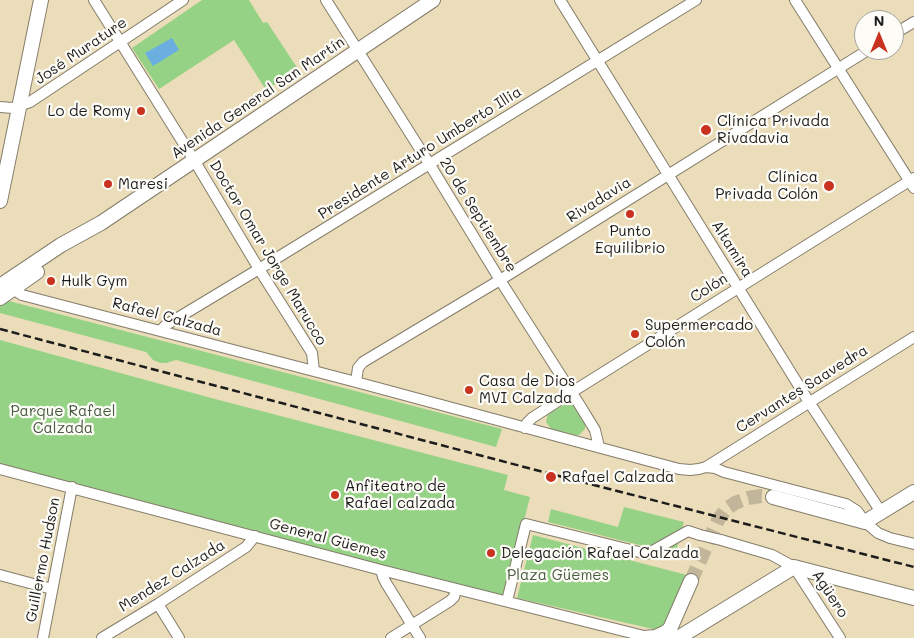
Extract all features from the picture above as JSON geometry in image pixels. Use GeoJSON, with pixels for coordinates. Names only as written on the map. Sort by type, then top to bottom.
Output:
{"type":"FeatureCollection","features":[{"type":"Feature","properties":{"kind":"main road"},"geometry":{"type":"LineString","coordinates":[[0,201],[41,0]]}},
{"type":"Feature","properties":{"kind":"main road","name":"Avenida General San Martín"},"geometry":{"type":"LineString","coordinates":[[0,298],[7,287],[61,245],[101,223],[433,0]]}},
{"type":"Feature","properties":{"kind":"main road"},"geometry":{"type":"LineString","coordinates":[[773,497],[865,522],[914,492]]}},
{"type":"Feature","properties":{"kind":"main road"},"geometry":{"type":"LineString","coordinates":[[678,638],[794,567],[914,598]]}},
{"type":"Feature","properties":{"kind":"main road"},"geometry":{"type":"LineString","coordinates":[[669,632],[691,580]]}},
{"type":"Feature","properties":{"kind":"street","name":"Doctor Omar Jorge Marucco"},"geometry":{"type":"LineString","coordinates":[[94,0],[312,352],[314,371]]}},
{"type":"Feature","properties":{"kind":"street","name":"José Murature"},"geometry":{"type":"LineString","coordinates":[[19,106],[39,97],[183,0]]}},
{"type":"Feature","properties":{"kind":"street","name":"20 de Septiembre"},"geometry":{"type":"LineString","coordinates":[[326,0],[572,392],[595,430],[599,447]]}},
{"type":"Feature","properties":{"kind":"street","name":"Altamira"},"geometry":{"type":"LineString","coordinates":[[560,0],[809,402],[881,512]]}},
{"type":"Feature","properties":{"kind":"street","name":"Presidente Arturo Umberto Illia"},"geometry":{"type":"LineString","coordinates":[[160,331],[166,325],[430,165],[696,0]]}},
{"type":"Feature","properties":{"kind":"street"},"geometry":{"type":"LineString","coordinates":[[795,0],[912,182]]}},
{"type":"Feature","properties":{"kind":"street","name":"Rivadavia"},"geometry":{"type":"LineString","coordinates":[[356,382],[358,368],[363,362],[500,280],[854,59]]}},
{"type":"Feature","properties":{"kind":"street"},"geometry":{"type":"LineString","coordinates":[[0,107],[13,108],[19,106]]}},
{"type":"Feature","properties":{"kind":"street","name":"Colón"},"geometry":{"type":"LineString","coordinates":[[525,428],[532,418],[572,392],[738,287],[912,182]]}},
{"type":"Feature","properties":{"kind":"street","name":"Rafael Calzada"},"geometry":{"type":"LineString","coordinates":[[7,287],[22,295],[679,469],[699,470],[706,467],[715,468],[846,504],[857,511],[865,522],[878,532],[890,538],[914,544]]}},
{"type":"Feature","properties":{"kind":"street","name":"Cervantes Saavedra"},"geometry":{"type":"LineString","coordinates":[[706,467],[914,337]]}},
{"type":"Feature","properties":{"kind":"street","name":"General Güemes"},"geometry":{"type":"LineString","coordinates":[[0,469],[382,570],[646,637]]}},
{"type":"Feature","properties":{"kind":"street","name":"Guillermo Hudson"},"geometry":{"type":"LineString","coordinates":[[43,638],[72,487]]}},
{"type":"Feature","properties":{"kind":"street"},"geometry":{"type":"LineString","coordinates":[[507,601],[526,524],[647,554],[688,531],[772,554],[794,567]]}},
{"type":"Feature","properties":{"kind":"street","name":"Mendez Calzada"},"geometry":{"type":"LineString","coordinates":[[102,638],[246,547],[255,536]]}},
{"type":"Feature","properties":{"kind":"street","name":"Agüero"},"geometry":{"type":"LineString","coordinates":[[794,567],[840,638]]}},
{"type":"Feature","properties":{"kind":"street"},"geometry":{"type":"LineString","coordinates":[[382,570],[386,583],[420,638]]}},
{"type":"Feature","properties":{"kind":"street"},"geometry":{"type":"LineString","coordinates":[[0,576],[52,589]]}},
{"type":"Feature","properties":{"kind":"street"},"geometry":{"type":"LineString","coordinates":[[391,638],[450,601],[454,597],[456,589]]}},
{"type":"Feature","properties":{"kind":"street"},"geometry":{"type":"LineString","coordinates":[[158,604],[179,638]]}},
{"type":"Feature","properties":{"kind":"street"},"geometry":{"type":"LineString","coordinates":[[646,637],[664,631],[669,632]]}},
{"type":"Feature","properties":{"kind":"green space"},"geometry":{"type":"Polygon","coordinates":[[[202,0],[249,0],[263,23],[267,22],[298,69],[266,90],[234,40],[159,89],[132,48],[202,0]]]}},
{"type":"Feature","properties":{"kind":"green space"},"geometry":{"type":"Polygon","coordinates":[[[5,300],[502,429],[496,447],[176,360],[160,363],[153,360],[146,352],[0,313],[0,303],[5,300]]]}},
{"type":"Feature","properties":{"kind":"green space","name":"Parque Rafael Calzada"},"geometry":{"type":"Polygon","coordinates":[[[0,340],[215,399],[508,475],[504,490],[530,497],[507,589],[504,595],[499,596],[0,465],[0,340]]]}},
{"type":"Feature","properties":{"kind":"green space"},"geometry":{"type":"Polygon","coordinates":[[[567,403],[574,406],[585,423],[585,429],[579,435],[551,429],[546,422],[548,414],[567,403]]]}},
{"type":"Feature","properties":{"kind":"green space"},"geometry":{"type":"Polygon","coordinates":[[[624,507],[684,522],[675,554],[548,522],[551,509],[618,527],[624,507]]]}},
{"type":"Feature","properties":{"kind":"green space","name":"Plaza Güemes"},"geometry":{"type":"Polygon","coordinates":[[[533,535],[687,575],[666,632],[517,598],[533,535]]]}},
{"type":"Feature","properties":{"kind":"water"},"geometry":{"type":"Polygon","coordinates":[[[172,38],[179,50],[153,66],[145,53],[172,38]]]}},
{"type":"Feature","properties":{"kind":"tunnel"},"geometry":{"type":"LineString","coordinates":[[691,581],[718,520],[726,509],[748,498],[773,497]]}},
{"type":"Feature","properties":{"kind":"railway"},"geometry":{"type":"LineString","coordinates":[[0,329],[914,567]]}},
{"type":"Feature","properties":{"kind":"place","name":"Lo de Romy"},"geometry":{"type":"Point","coordinates":[141,111]}},
{"type":"Feature","properties":{"kind":"place","name":"Clínica Privada Rivadavia"},"geometry":{"type":"Point","coordinates":[706,130]}},
{"type":"Feature","properties":{"kind":"place","name":"Maresi"},"geometry":{"type":"Point","coordinates":[108,184]}},
{"type":"Feature","properties":{"kind":"place","name":"Clínica Privada Colón"},"geometry":{"type":"Point","coordinates":[829,186]}},
{"type":"Feature","properties":{"kind":"place","name":"Punto Equilibrio"},"geometry":{"type":"Point","coordinates":[630,214]}},
{"type":"Feature","properties":{"kind":"place","name":"Hulk Gym"},"geometry":{"type":"Point","coordinates":[51,281]}},
{"type":"Feature","properties":{"kind":"place","name":"Supermercado Colón"},"geometry":{"type":"Point","coordinates":[635,334]}},
{"type":"Feature","properties":{"kind":"place","name":"Casa de Dios MVI Calzada"},"geometry":{"type":"Point","coordinates":[469,390]}},
{"type":"Feature","properties":{"kind":"place","name":"Rafael Calzada"},"geometry":{"type":"Point","coordinates":[551,477]}},
{"type":"Feature","properties":{"kind":"place","name":"Anfiteatro de Rafael calzada"},"geometry":{"type":"Point","coordinates":[335,495]}},
{"type":"Feature","properties":{"kind":"place","name":"Delegación Rafael Calzada"},"geometry":{"type":"Point","coordinates":[491,553]}}]}
